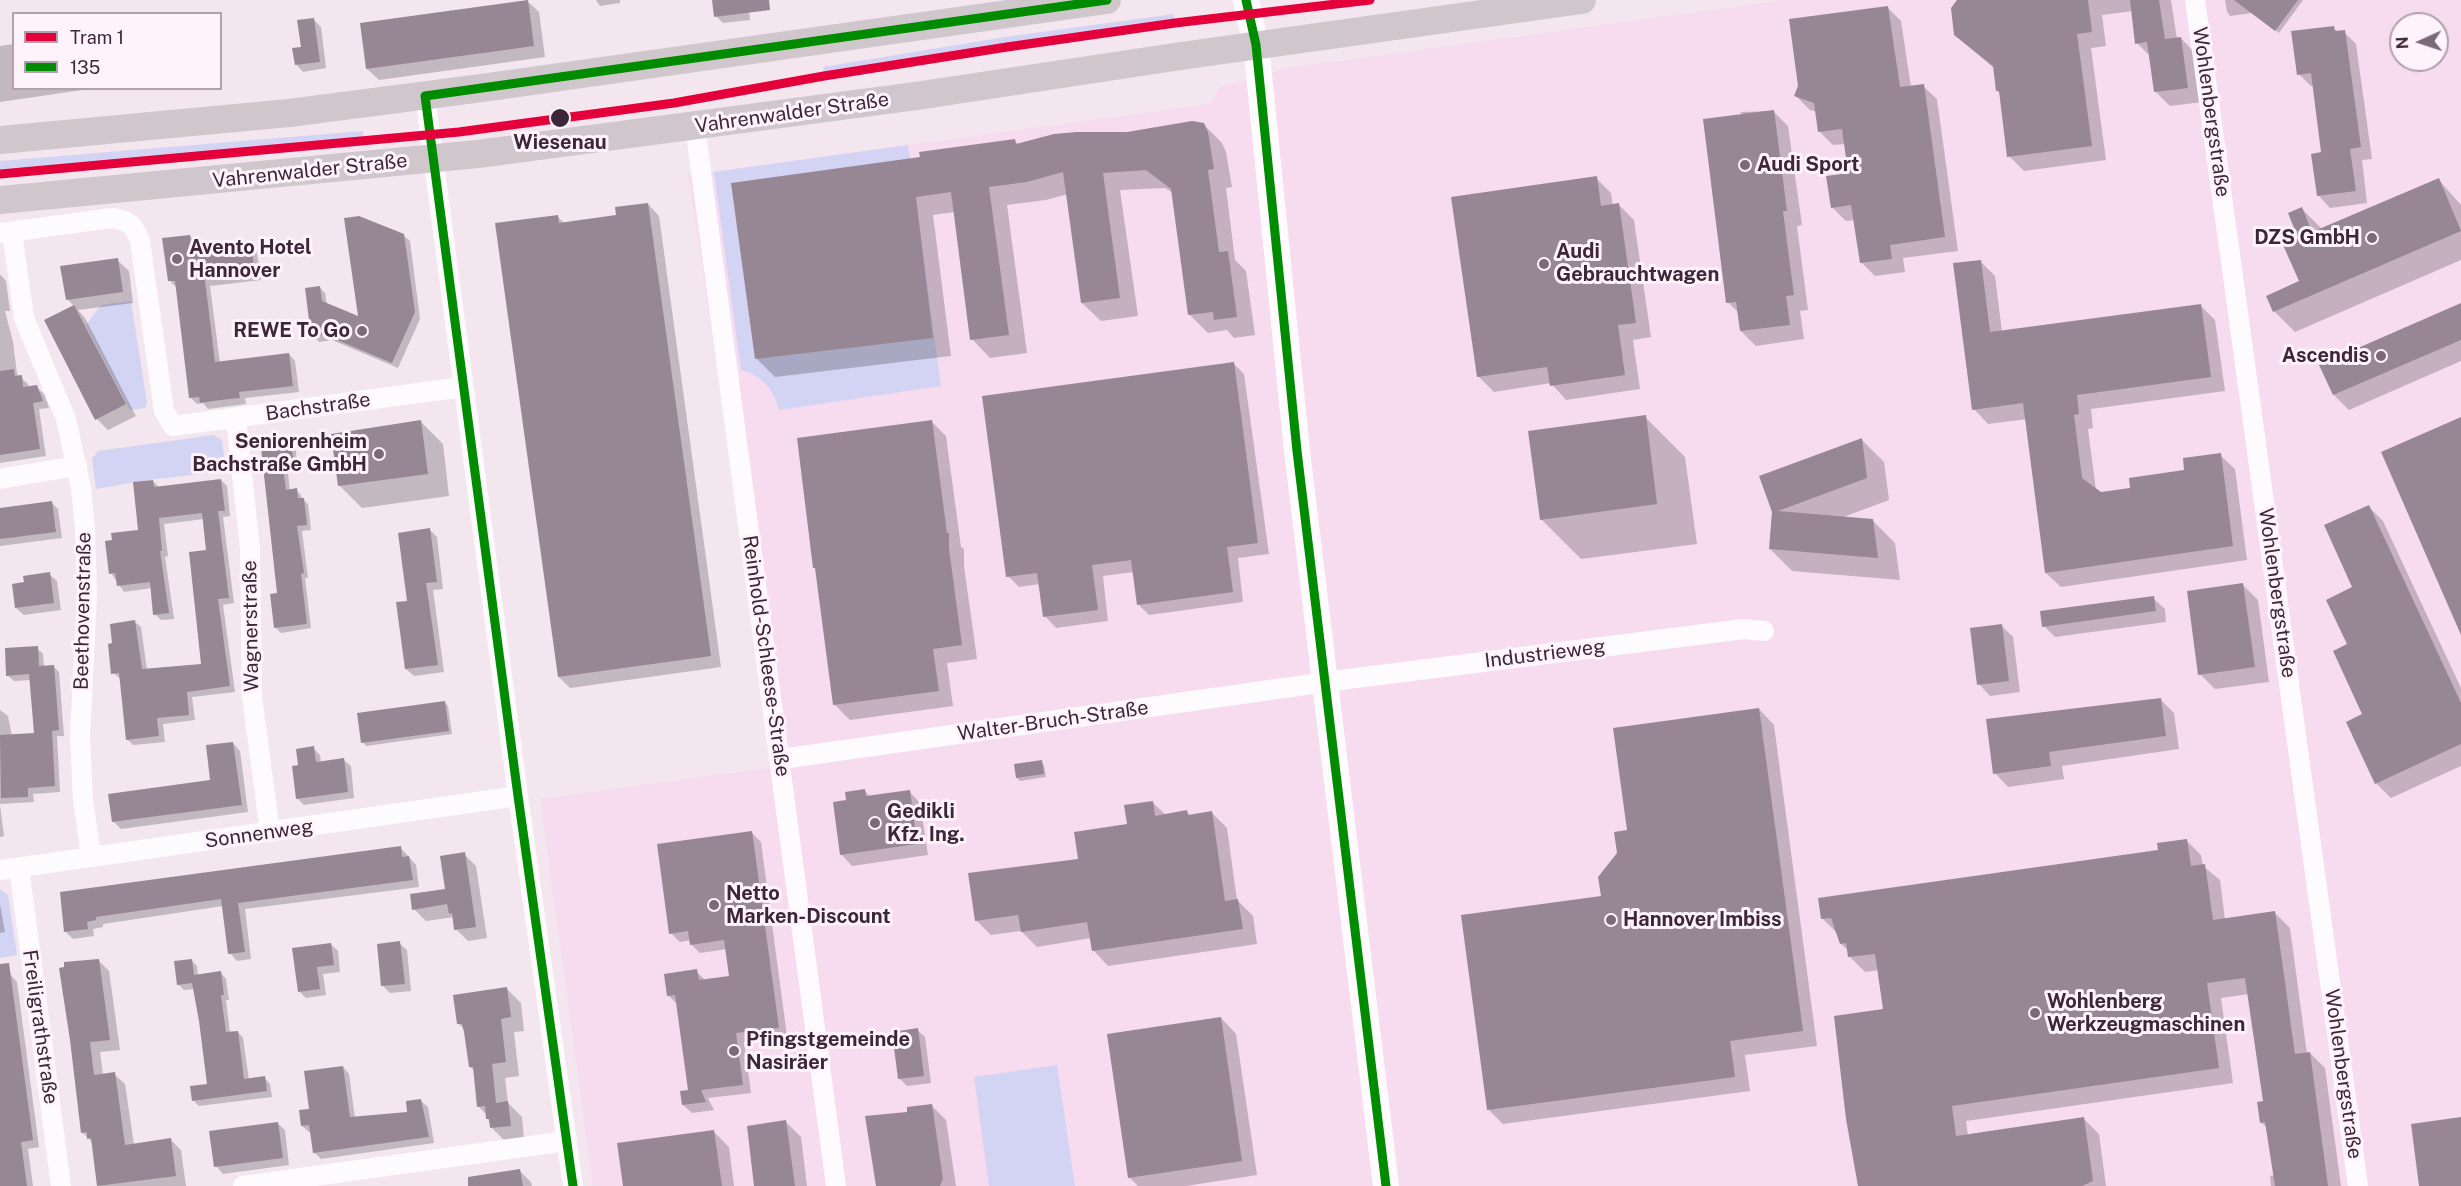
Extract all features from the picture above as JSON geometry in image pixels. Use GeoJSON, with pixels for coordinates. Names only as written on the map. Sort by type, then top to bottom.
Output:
{"type":"FeatureCollection","features":[{"type":"Feature","properties":{"kind":"main road"},"geometry":{"type":"LineString","coordinates":[[0,140],[289,113],[425,96],[1107,0]]}},
{"type":"Feature","properties":{"kind":"main road","name":"Vahrenwalder Straße"},"geometry":{"type":"LineString","coordinates":[[0,200],[478,154],[905,98],[1256,45],[1582,0]]}},
{"type":"Feature","properties":{"kind":"street"},"geometry":{"type":"LineString","coordinates":[[1246,0],[1256,45],[1297,452],[1386,1186]]}},
{"type":"Feature","properties":{"kind":"street","name":"Wohlenbergstraße"},"geometry":{"type":"LineString","coordinates":[[2195,0],[2358,1186]]}},
{"type":"Feature","properties":{"kind":"street"},"geometry":{"type":"LineString","coordinates":[[425,96],[518,796],[573,1186]]}},
{"type":"Feature","properties":{"kind":"street","name":"Reinhold-Schleese-Straße"},"geometry":{"type":"LineString","coordinates":[[695,126],[836,1186]]}},
{"type":"Feature","properties":{"kind":"street","name":"Bachstraße"},"geometry":{"type":"LineString","coordinates":[[6,232],[112,218],[125,219],[132,224],[140,241],[164,411],[173,426],[463,387]]}},
{"type":"Feature","properties":{"kind":"street","name":"Beethovenstraße"},"geometry":{"type":"LineString","coordinates":[[6,232],[24,318],[66,419],[77,466],[85,528],[87,595],[80,737],[83,801],[91,856]]}},
{"type":"Feature","properties":{"kind":"street","name":"Wagnerstraße"},"geometry":{"type":"LineString","coordinates":[[236,419],[250,548],[252,697],[270,832]]}},
{"type":"Feature","properties":{"kind":"street"},"geometry":{"type":"LineString","coordinates":[[0,479],[77,466]]}},
{"type":"Feature","properties":{"kind":"street","name":"Industrieweg"},"geometry":{"type":"LineString","coordinates":[[1325,682],[1744,629],[1764,631]]}},
{"type":"Feature","properties":{"kind":"street","name":"Walter-Bruch-Straße"},"geometry":{"type":"LineString","coordinates":[[781,759],[1325,682]]}},
{"type":"Feature","properties":{"kind":"street","name":"Sonnenweg"},"geometry":{"type":"LineString","coordinates":[[10,868],[518,796]]}},
{"type":"Feature","properties":{"kind":"street","name":"Freiligrathstraße"},"geometry":{"type":"LineString","coordinates":[[10,868],[61,1186]]}},
{"type":"Feature","properties":{"kind":"street"},"geometry":{"type":"LineString","coordinates":[[243,1186],[567,1141]]}},
{"type":"Feature","properties":{"kind":"shaded area"},"geometry":{"type":"Polygon","coordinates":[[[1784,0],[2461,0],[2461,1186],[593,1186],[540,799],[774,767],[688,175],[1210,104],[1220,87],[1288,68],[1784,0]]]}},
{"type":"Feature","properties":{"kind":"shaded area"},"geometry":{"type":"Polygon","coordinates":[[[1174,14],[1175,23],[824,76],[823,67],[1005,37],[1174,14]]]}},
{"type":"Feature","properties":{"kind":"shaded area"},"geometry":{"type":"Polygon","coordinates":[[[363,131],[364,146],[0,178],[0,161],[363,131]]]}},
{"type":"Feature","properties":{"kind":"shaded area"},"geometry":{"type":"Polygon","coordinates":[[[908,145],[941,386],[779,410],[766,384],[741,370],[714,172],[908,145]]]}},
{"type":"Feature","properties":{"kind":"shaded area"},"geometry":{"type":"Polygon","coordinates":[[[131,301],[147,403],[145,408],[130,410],[86,325],[101,305],[131,301]]]}},
{"type":"Feature","properties":{"kind":"shaded area"},"geometry":{"type":"Polygon","coordinates":[[[214,435],[222,440],[226,471],[96,489],[92,459],[98,451],[214,435]]]}},
{"type":"Feature","properties":{"kind":"shaded area"},"geometry":{"type":"Polygon","coordinates":[[[0,889],[8,895],[17,955],[0,958],[0,889]]]}},
{"type":"Feature","properties":{"kind":"shaded area"},"geometry":{"type":"Polygon","coordinates":[[[1057,1065],[1075,1186],[989,1186],[974,1077],[1057,1065]]]}},
{"type":"Feature","properties":{"kind":"building"},"geometry":{"type":"Polygon","coordinates":[[[528,0],[534,46],[366,69],[360,23],[528,0]]]}},
{"type":"Feature","properties":{"kind":"building"},"geometry":{"type":"Polygon","coordinates":[[[712,0],[769,0],[770,10],[714,17],[712,0]]]}},
{"type":"Feature","properties":{"kind":"building"},"geometry":{"type":"Polygon","coordinates":[[[1957,0],[2088,0],[2092,32],[2077,34],[2092,146],[2007,157],[1999,91],[1996,91],[1993,66],[1954,35],[1951,8],[1957,0]]]}},
{"type":"Feature","properties":{"kind":"building"},"geometry":{"type":"Polygon","coordinates":[[[2130,0],[2159,0],[2165,39],[2181,37],[2188,88],[2154,92],[2147,42],[2135,44],[2130,0]]]}},
{"type":"Feature","properties":{"kind":"building"},"geometry":{"type":"Polygon","coordinates":[[[2234,0],[2298,0],[2275,31],[2234,0]]]}},
{"type":"Feature","properties":{"kind":"building"},"geometry":{"type":"Polygon","coordinates":[[[1888,6],[1900,87],[1924,84],[1945,237],[1890,245],[1892,259],[1860,263],[1851,205],[1831,208],[1826,176],[1848,173],[1842,129],[1818,132],[1814,103],[1794,96],[1798,86],[1789,19],[1888,6]]]}},
{"type":"Feature","properties":{"kind":"building"},"geometry":{"type":"Polygon","coordinates":[[[314,18],[320,62],[295,65],[292,48],[301,47],[297,20],[314,18]]]}},
{"type":"Feature","properties":{"kind":"building"},"geometry":{"type":"Polygon","coordinates":[[[2334,26],[2335,31],[2345,30],[2361,147],[2350,149],[2356,191],[2317,196],[2311,154],[2321,152],[2311,73],[2297,75],[2291,31],[2334,26]]]}},
{"type":"Feature","properties":{"kind":"building"},"geometry":{"type":"Polygon","coordinates":[[[1774,110],[1787,211],[1783,211],[1794,295],[1786,296],[1790,325],[1740,331],[1736,302],[1726,303],[1703,119],[1774,110]]]}},
{"type":"Feature","properties":{"kind":"building"},"geometry":{"type":"Polygon","coordinates":[[[1192,121],[1204,123],[1208,132],[1214,169],[1208,170],[1219,252],[1228,251],[1237,317],[1214,320],[1213,312],[1188,315],[1171,189],[1146,170],[1103,173],[1120,298],[1081,303],[1063,172],[1027,182],[989,187],[1009,335],[970,340],[951,192],[916,197],[933,338],[755,359],[731,183],[920,157],[919,152],[1015,139],[1016,144],[1054,134],[1127,132],[1192,121]]]}},
{"type":"Feature","properties":{"kind":"building","name":"Audi Gebrauchtwagen"},"geometry":{"type":"Polygon","coordinates":[[[1597,176],[1601,206],[1619,203],[1636,323],[1618,325],[1625,375],[1550,386],[1547,367],[1477,377],[1451,197],[1597,176]]]}},
{"type":"Feature","properties":{"kind":"building","name":"DZS GmbH"},"geometry":{"type":"Polygon","coordinates":[[[2439,178],[2461,231],[2273,312],[2266,296],[2299,281],[2283,245],[2298,238],[2288,213],[2302,207],[2312,232],[2439,178]]]}},
{"type":"Feature","properties":{"kind":"building"},"geometry":{"type":"Polygon","coordinates":[[[648,203],[711,656],[558,677],[495,223],[558,215],[559,223],[616,215],[615,207],[648,203]]]}},
{"type":"Feature","properties":{"kind":"building"},"geometry":{"type":"Polygon","coordinates":[[[359,216],[404,234],[415,312],[392,363],[325,335],[311,336],[305,288],[320,286],[322,301],[358,316],[344,218],[359,216]]]}},
{"type":"Feature","properties":{"kind":"building"},"geometry":{"type":"Polygon","coordinates":[[[190,235],[193,252],[251,244],[255,273],[205,280],[215,362],[289,353],[293,386],[239,392],[240,398],[200,403],[199,397],[189,398],[175,281],[168,281],[162,238],[190,235]]]}},
{"type":"Feature","properties":{"kind":"building"},"geometry":{"type":"Polygon","coordinates":[[[118,258],[123,292],[66,300],[60,266],[118,258]]]}},
{"type":"Feature","properties":{"kind":"building"},"geometry":{"type":"Polygon","coordinates":[[[1981,260],[1990,332],[2201,304],[2211,377],[2077,395],[2079,414],[2074,415],[2082,478],[2101,492],[2130,488],[2129,478],[2184,470],[2183,458],[2221,453],[2233,546],[2045,573],[2023,403],[1972,410],[1953,263],[1981,260]]]}},
{"type":"Feature","properties":{"kind":"building","name":"Ascendis"},"geometry":{"type":"Polygon","coordinates":[[[2461,303],[2461,340],[2333,395],[2319,365],[2461,303]]]}},
{"type":"Feature","properties":{"kind":"building"},"geometry":{"type":"Polygon","coordinates":[[[74,305],[126,404],[95,420],[44,320],[74,305]]]}},
{"type":"Feature","properties":{"kind":"building"},"geometry":{"type":"Polygon","coordinates":[[[1234,362],[1258,543],[1227,547],[1233,592],[1137,605],[1131,560],[1092,565],[1098,610],[1043,617],[1037,573],[1006,577],[982,396],[1234,362]]]}},
{"type":"Feature","properties":{"kind":"building"},"geometry":{"type":"Polygon","coordinates":[[[14,369],[15,376],[22,375],[23,387],[37,385],[43,401],[33,403],[40,449],[0,455],[0,371],[14,369]]]}},
{"type":"Feature","properties":{"kind":"building"},"geometry":{"type":"Polygon","coordinates":[[[1646,415],[1657,504],[1540,520],[1528,431],[1646,415]]]}},
{"type":"Feature","properties":{"kind":"building"},"geometry":{"type":"Polygon","coordinates":[[[2461,417],[2461,635],[2381,452],[2461,417]]]}},
{"type":"Feature","properties":{"kind":"building","name":"Seniorenheim Bachstraße GmbH"},"geometry":{"type":"Polygon","coordinates":[[[421,420],[428,474],[338,486],[331,434],[421,420]]]}},
{"type":"Feature","properties":{"kind":"building"},"geometry":{"type":"Polygon","coordinates":[[[932,420],[947,533],[949,533],[949,549],[962,645],[933,649],[939,691],[833,705],[797,438],[932,420]]]}},
{"type":"Feature","properties":{"kind":"building"},"geometry":{"type":"Polygon","coordinates":[[[290,435],[293,458],[282,460],[286,490],[297,488],[298,498],[304,498],[307,525],[297,526],[304,573],[301,574],[307,624],[274,628],[270,594],[277,593],[260,439],[290,435]]]}},
{"type":"Feature","properties":{"kind":"building"},"geometry":{"type":"Polygon","coordinates":[[[1862,438],[1867,478],[1778,511],[1873,519],[1878,558],[1769,549],[1772,512],[1759,476],[1862,438]]]}},
{"type":"Feature","properties":{"kind":"building"},"geometry":{"type":"Polygon","coordinates":[[[221,479],[225,511],[218,511],[229,598],[218,599],[230,686],[187,692],[189,715],[157,718],[159,736],[126,740],[119,673],[111,674],[108,644],[112,643],[110,624],[135,620],[142,669],[201,664],[189,552],[206,550],[202,513],[159,518],[162,551],[160,551],[169,613],[153,615],[150,582],[117,586],[115,573],[109,574],[105,541],[112,540],[111,533],[138,530],[133,482],[153,480],[154,487],[221,479]]]}},
{"type":"Feature","properties":{"kind":"building"},"geometry":{"type":"Polygon","coordinates":[[[52,501],[56,532],[0,539],[0,508],[52,501]]]}},
{"type":"Feature","properties":{"kind":"building"},"geometry":{"type":"Polygon","coordinates":[[[2369,505],[2461,703],[2461,744],[2375,784],[2346,722],[2362,714],[2333,651],[2347,644],[2326,600],[2352,587],[2324,525],[2369,505]]]}},
{"type":"Feature","properties":{"kind":"building"},"geometry":{"type":"Polygon","coordinates":[[[430,528],[437,582],[426,583],[438,665],[405,669],[396,602],[407,601],[398,533],[430,528]]]}},
{"type":"Feature","properties":{"kind":"building"},"geometry":{"type":"Polygon","coordinates":[[[50,572],[54,603],[15,608],[12,584],[24,582],[23,576],[50,572]]]}},
{"type":"Feature","properties":{"kind":"building"},"geometry":{"type":"Polygon","coordinates":[[[2243,583],[2255,667],[2198,675],[2187,591],[2243,583]]]}},
{"type":"Feature","properties":{"kind":"building"},"geometry":{"type":"Polygon","coordinates":[[[2154,596],[2156,611],[2042,627],[2040,611],[2154,596]]]}},
{"type":"Feature","properties":{"kind":"building"},"geometry":{"type":"Polygon","coordinates":[[[2002,624],[2009,681],[1977,685],[1970,628],[2002,624]]]}},
{"type":"Feature","properties":{"kind":"building"},"geometry":{"type":"Polygon","coordinates":[[[38,646],[39,666],[54,665],[59,730],[52,731],[55,786],[28,788],[28,797],[1,798],[0,735],[34,733],[29,674],[6,676],[5,648],[38,646]]]}},
{"type":"Feature","properties":{"kind":"building"},"geometry":{"type":"Polygon","coordinates":[[[2161,698],[2166,736],[2049,752],[2051,766],[1993,774],[1986,719],[2161,698]]]}},
{"type":"Feature","properties":{"kind":"building"},"geometry":{"type":"Polygon","coordinates":[[[445,701],[449,731],[361,743],[357,713],[445,701]]]}},
{"type":"Feature","properties":{"kind":"building"},"geometry":{"type":"Polygon","coordinates":[[[1759,708],[1803,1031],[1730,1041],[1735,1077],[1487,1110],[1461,915],[1601,896],[1598,877],[1617,853],[1614,832],[1627,830],[1613,728],[1759,708]]]}},
{"type":"Feature","properties":{"kind":"building"},"geometry":{"type":"Polygon","coordinates":[[[233,742],[242,805],[112,822],[108,794],[210,780],[206,745],[233,742]]]}},
{"type":"Feature","properties":{"kind":"building"},"geometry":{"type":"Polygon","coordinates":[[[314,746],[316,762],[344,758],[348,792],[296,799],[292,766],[298,765],[296,749],[314,746]]]}},
{"type":"Feature","properties":{"kind":"building"},"geometry":{"type":"Polygon","coordinates":[[[1042,760],[1044,774],[1016,778],[1014,764],[1042,760]]]}},
{"type":"Feature","properties":{"kind":"building","name":"Gedikli Kfz. Ing."},"geometry":{"type":"Polygon","coordinates":[[[865,789],[866,796],[910,790],[917,844],[840,855],[833,802],[846,800],[845,792],[865,789]]]}},
{"type":"Feature","properties":{"kind":"building"},"geometry":{"type":"Polygon","coordinates":[[[1153,801],[1155,816],[1187,810],[1188,815],[1212,811],[1225,901],[1238,899],[1243,929],[1092,951],[1087,922],[1021,932],[1018,915],[975,921],[968,873],[1078,859],[1074,832],[1127,824],[1124,805],[1153,801]]]}},
{"type":"Feature","properties":{"kind":"building"},"geometry":{"type":"Polygon","coordinates":[[[752,831],[779,1028],[736,1033],[743,1085],[701,1090],[706,1102],[682,1105],[680,1091],[688,1090],[675,995],[667,996],[664,974],[697,969],[699,980],[729,976],[724,940],[690,945],[688,931],[669,934],[657,844],[752,831]]]}},
{"type":"Feature","properties":{"kind":"building","name":"Wohlenberg Werkzeugmaschinen"},"geometry":{"type":"Polygon","coordinates":[[[2187,839],[2191,866],[2205,864],[2213,920],[2275,911],[2295,1054],[2310,1052],[2328,1186],[2275,1186],[2265,1122],[2260,1123],[2257,1102],[2263,1101],[2245,978],[2207,983],[2219,1068],[1952,1106],[1956,1136],[2084,1117],[2093,1181],[2082,1186],[1858,1186],[1846,1119],[1834,1016],[1883,1009],[1875,954],[1848,957],[1846,943],[1840,944],[1831,918],[1821,919],[1818,898],[2158,850],[2157,843],[2187,839]]]}},
{"type":"Feature","properties":{"kind":"building"},"geometry":{"type":"Polygon","coordinates":[[[401,846],[402,857],[409,856],[413,880],[238,903],[245,952],[228,954],[221,899],[96,917],[96,920],[87,922],[88,929],[64,932],[60,892],[401,846]]]}},
{"type":"Feature","properties":{"kind":"building"},"geometry":{"type":"Polygon","coordinates":[[[465,852],[476,927],[454,930],[452,913],[449,914],[447,904],[412,910],[410,894],[445,889],[440,856],[465,852]]]}},
{"type":"Feature","properties":{"kind":"building"},"geometry":{"type":"Polygon","coordinates":[[[400,941],[405,984],[381,986],[377,944],[400,941]]]}},
{"type":"Feature","properties":{"kind":"building"},"geometry":{"type":"Polygon","coordinates":[[[331,943],[334,965],[317,967],[320,989],[298,992],[292,948],[331,943]]]}},
{"type":"Feature","properties":{"kind":"building"},"geometry":{"type":"Polygon","coordinates":[[[99,959],[110,1040],[90,1042],[94,1075],[115,1072],[125,1145],[171,1138],[176,1176],[97,1186],[91,1138],[87,1139],[87,1132],[81,1133],[59,968],[64,967],[64,962],[99,959]]]}},
{"type":"Feature","properties":{"kind":"building"},"geometry":{"type":"Polygon","coordinates":[[[192,959],[194,975],[221,971],[224,995],[221,995],[226,1032],[238,1031],[244,1079],[265,1076],[267,1091],[192,1101],[190,1086],[207,1084],[199,1021],[192,983],[177,985],[174,961],[192,959]]]}},
{"type":"Feature","properties":{"kind":"building"},"geometry":{"type":"Polygon","coordinates":[[[9,963],[33,1140],[21,1142],[27,1186],[0,1186],[0,964],[9,963]]]}},
{"type":"Feature","properties":{"kind":"building"},"geometry":{"type":"Polygon","coordinates":[[[507,987],[511,1017],[501,1019],[506,1062],[492,1064],[496,1103],[508,1101],[511,1126],[490,1128],[489,1119],[486,1119],[485,1106],[477,1107],[473,1067],[469,1067],[462,1024],[457,1024],[453,995],[507,987]]]}},
{"type":"Feature","properties":{"kind":"building"},"geometry":{"type":"Polygon","coordinates":[[[1221,1017],[1242,1161],[1128,1178],[1107,1034],[1221,1017]]]}},
{"type":"Feature","properties":{"kind":"building"},"geometry":{"type":"Polygon","coordinates":[[[918,1028],[924,1076],[898,1079],[892,1032],[918,1028]]]}},
{"type":"Feature","properties":{"kind":"building"},"geometry":{"type":"Polygon","coordinates":[[[343,1066],[350,1117],[407,1112],[406,1101],[421,1099],[429,1137],[313,1153],[309,1125],[301,1126],[299,1110],[309,1109],[304,1071],[343,1066]]]}},
{"type":"Feature","properties":{"kind":"building"},"geometry":{"type":"Polygon","coordinates":[[[932,1104],[943,1179],[940,1186],[876,1186],[865,1116],[907,1112],[907,1107],[932,1104]]]}},
{"type":"Feature","properties":{"kind":"building"},"geometry":{"type":"Polygon","coordinates":[[[2461,1117],[2461,1186],[2419,1186],[2411,1124],[2461,1117]]]}},
{"type":"Feature","properties":{"kind":"building"},"geometry":{"type":"Polygon","coordinates":[[[786,1120],[795,1186],[754,1186],[747,1126],[786,1120]]]}},
{"type":"Feature","properties":{"kind":"building"},"geometry":{"type":"Polygon","coordinates":[[[278,1122],[283,1158],[214,1167],[209,1131],[278,1122]]]}},
{"type":"Feature","properties":{"kind":"building"},"geometry":{"type":"Polygon","coordinates":[[[714,1130],[722,1186],[623,1186],[617,1143],[714,1130]]]}},
{"type":"Feature","properties":{"kind":"building"},"geometry":{"type":"Polygon","coordinates":[[[520,1169],[523,1186],[468,1186],[468,1177],[520,1169]]]}},
{"type":"Feature","properties":{"kind":"tram line","name":"1"},"geometry":{"type":"LineString","coordinates":[[0,174],[459,132],[674,103],[1007,47],[1175,23],[1370,0]]}},
{"type":"Feature","properties":{"kind":"transit line","name":"135"},"geometry":{"type":"LineString","coordinates":[[573,1186],[518,796],[425,96],[1107,0]]}},
{"type":"Feature","properties":{"kind":"transit line","name":"135"},"geometry":{"type":"LineString","coordinates":[[1246,0],[1256,45],[1297,451],[1386,1186]]}},
{"type":"Feature","properties":{"kind":"place","name":"Wiesenau"},"geometry":{"type":"Point","coordinates":[560,118]}},
{"type":"Feature","properties":{"kind":"place","name":"Audi Sport"},"geometry":{"type":"Point","coordinates":[1745,165]}},
{"type":"Feature","properties":{"kind":"place","name":"DZS GmbH"},"geometry":{"type":"Point","coordinates":[2372,238]}},
{"type":"Feature","properties":{"kind":"place","name":"Avento Hotel Hannover"},"geometry":{"type":"Point","coordinates":[177,259]}},
{"type":"Feature","properties":{"kind":"place","name":"Audi Gebrauchtwagen"},"geometry":{"type":"Point","coordinates":[1544,264]}},
{"type":"Feature","properties":{"kind":"place","name":"REWE To Go"},"geometry":{"type":"Point","coordinates":[362,331]}},
{"type":"Feature","properties":{"kind":"place","name":"Ascendis"},"geometry":{"type":"Point","coordinates":[2381,356]}},
{"type":"Feature","properties":{"kind":"place","name":"Seniorenheim Bachstraße GmbH"},"geometry":{"type":"Point","coordinates":[379,454]}},
{"type":"Feature","properties":{"kind":"place","name":"Gedikli Kfz. Ing."},"geometry":{"type":"Point","coordinates":[875,823]}},
{"type":"Feature","properties":{"kind":"place","name":"Netto Marken-Discount"},"geometry":{"type":"Point","coordinates":[714,905]}},
{"type":"Feature","properties":{"kind":"place","name":"Hannover Imbiss"},"geometry":{"type":"Point","coordinates":[1611,920]}},
{"type":"Feature","properties":{"kind":"place","name":"Wohlenberg Werkzeugmaschinen"},"geometry":{"type":"Point","coordinates":[2035,1013]}},
{"type":"Feature","properties":{"kind":"place","name":"Pfingstgemeinde Nasiräer"},"geometry":{"type":"Point","coordinates":[734,1051]}}]}
